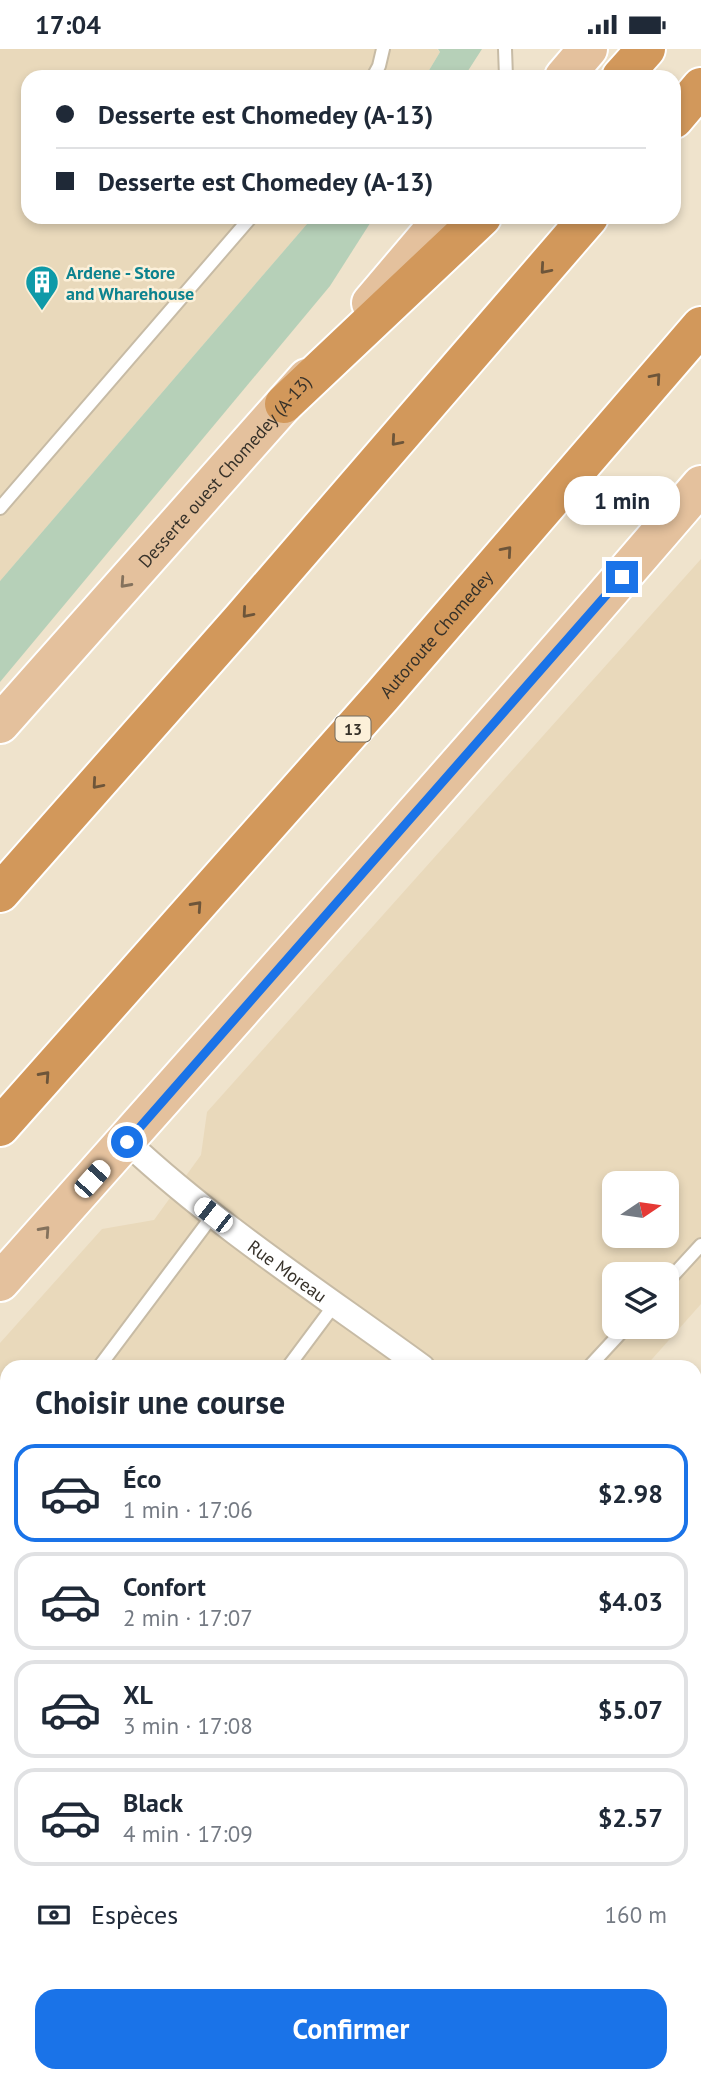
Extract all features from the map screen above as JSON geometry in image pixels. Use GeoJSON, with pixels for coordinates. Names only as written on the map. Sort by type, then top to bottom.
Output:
{"type":"FeatureCollection","features":[{"type":"Feature","properties":{"kind":"highway"},"geometry":{"type":"LineString","coordinates":[[627,70],[646,49]]}},
{"type":"Feature","properties":{"kind":"highway"},"geometry":{"type":"LineString","coordinates":[[681,111],[701,87]]}},
{"type":"Feature","properties":{"kind":"highway"},"geometry":{"type":"LineString","coordinates":[[284,404],[475,224]]}},
{"type":"Feature","properties":{"kind":"highway"},"geometry":{"type":"LineString","coordinates":[[0,893],[241,620],[583,224]]}},
{"type":"Feature","properties":{"kind":"highway","name":"Autoroute Chomedey"},"geometry":{"type":"LineString","coordinates":[[0,1127],[382,696],[701,326]]}},
{"type":"Feature","properties":{"kind":"main road"},"geometry":{"type":"LineString","coordinates":[[570,70],[588,49]]}},
{"type":"Feature","properties":{"kind":"main road","name":"Desserte ouest Chomedey (A-13)"},"geometry":{"type":"LineString","coordinates":[[0,724],[284,404],[438,224]]}},
{"type":"Feature","properties":{"kind":"main road"},"geometry":{"type":"LineString","coordinates":[[0,1282],[127,1142],[701,485]]}},
{"type":"Feature","properties":{"kind":"street","name":"Rue Moreau"},"geometry":{"type":"LineString","coordinates":[[127,1142],[172,1184],[412,1360]]}},
{"type":"Feature","properties":{"kind":"lane"},"geometry":{"type":"LineString","coordinates":[[377,70],[383,49]]}},
{"type":"Feature","properties":{"kind":"lane"},"geometry":{"type":"LineString","coordinates":[[0,508],[245,224]]}},
{"type":"Feature","properties":{"kind":"lane"},"geometry":{"type":"LineString","coordinates":[[104,1360],[213,1215]]}},
{"type":"Feature","properties":{"kind":"lane"},"geometry":{"type":"LineString","coordinates":[[679,1269],[701,1245]]}},
{"type":"Feature","properties":{"kind":"lane"},"geometry":{"type":"LineString","coordinates":[[293,1360],[335,1304]]}},
{"type":"Feature","properties":{"kind":"lane"},"geometry":{"type":"LineString","coordinates":[[595,1360],[615,1339]]}},
{"type":"Feature","properties":{"kind":"shaded area"},"geometry":{"type":"Polygon","coordinates":[[[0,49],[437,49],[440,52],[429,70],[21,70],[21,224],[307,224],[0,581],[0,49]]]}},
{"type":"Feature","properties":{"kind":"shaded area"},"geometry":{"type":"Polygon","coordinates":[[[701,559],[701,1304],[679,1329],[679,1262],[602,1262],[602,1339],[670,1339],[651,1360],[0,1360],[0,1343],[102,1229],[154,1220],[201,1155],[207,1112],[701,559]]]}},
{"type":"Feature","properties":{"kind":"green space"},"geometry":{"type":"Polygon","coordinates":[[[438,49],[482,49],[468,70],[429,70],[440,52],[438,49]]]}},
{"type":"Feature","properties":{"kind":"green space"},"geometry":{"type":"Polygon","coordinates":[[[307,224],[370,224],[330,286],[0,682],[0,581],[307,224]]]}},
{"type":"Feature","properties":{"kind":"place","name":"Ardene - Store and Wharehouse"},"geometry":{"type":"Point","coordinates":[42,312]}},
{"type":"Feature","properties":{"kind":"route"},"geometry":{"type":"LineString","coordinates":[[127,1142],[622,577]]}}]}
